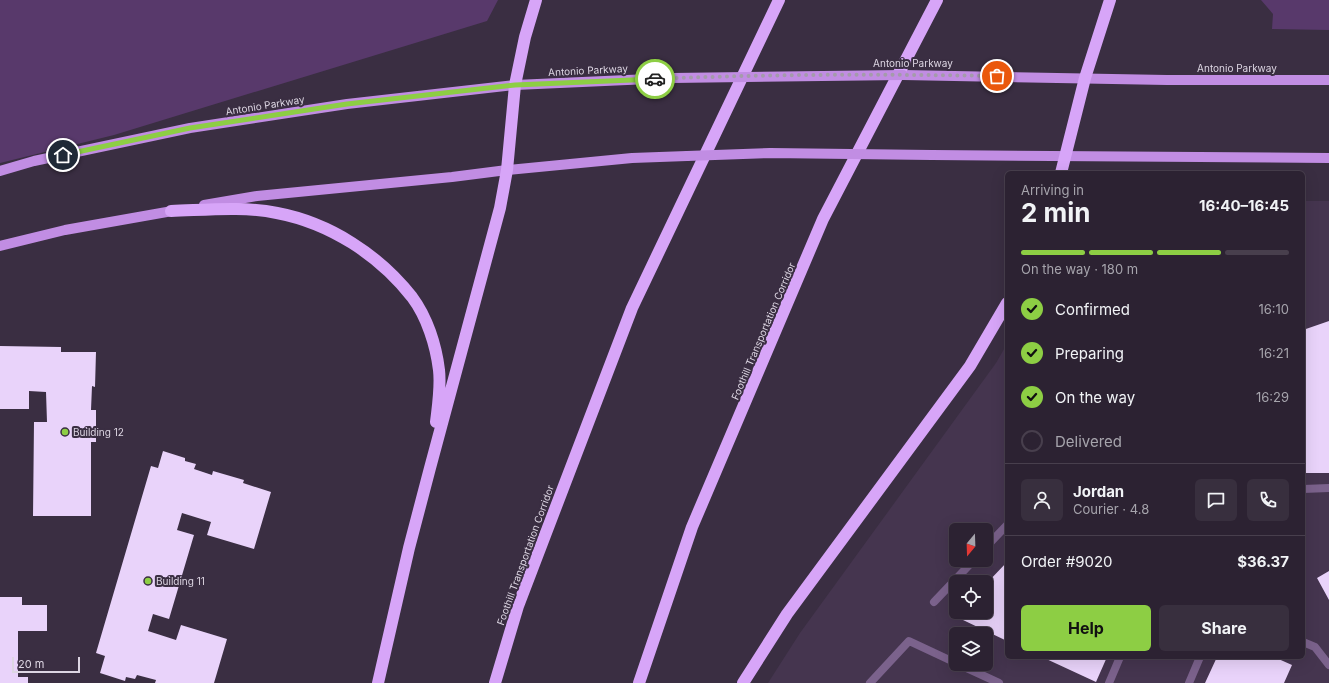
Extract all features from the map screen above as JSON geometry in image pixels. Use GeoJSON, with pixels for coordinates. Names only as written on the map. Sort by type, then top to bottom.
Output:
{"type":"FeatureCollection","features":[{"type":"Feature","properties":{"kind":"highway"},"geometry":{"type":"LineString","coordinates":[[378,683],[409,548],[500,208],[507,170],[515,85],[525,37],[536,0]]}},
{"type":"Feature","properties":{"kind":"highway","name":"Foothill Transportation Corridor"},"geometry":{"type":"LineString","coordinates":[[495,683],[518,606],[632,308],[779,0]]}},
{"type":"Feature","properties":{"kind":"highway","name":"Foothill Transportation Corridor"},"geometry":{"type":"LineString","coordinates":[[639,683],[692,527],[823,219],[937,0]]}},
{"type":"Feature","properties":{"kind":"highway"},"geometry":{"type":"LineString","coordinates":[[1062,171],[1085,78],[1110,0]]}},
{"type":"Feature","properties":{"kind":"highway"},"geometry":{"type":"LineString","coordinates":[[171,211],[237,209],[277,213],[309,222],[331,231],[355,246],[377,261],[396,278],[412,298],[426,322],[434,346],[439,370],[440,392],[430,468]]}},
{"type":"Feature","properties":{"kind":"highway"},"geometry":{"type":"LineString","coordinates":[[743,683],[787,614],[970,366],[1005,306]]}},
{"type":"Feature","properties":{"kind":"main road","name":"Antonio Parkway"},"geometry":{"type":"LineString","coordinates":[[0,171],[34,161],[190,128],[347,104],[515,85],[672,78],[770,76],[972,76],[1167,80],[1329,80]]}},
{"type":"Feature","properties":{"kind":"main road"},"geometry":{"type":"LineString","coordinates":[[0,246],[65,230],[257,196],[632,158],[770,153],[1065,157],[1329,158]]}},
{"type":"Feature","properties":{"kind":"lane"},"geometry":{"type":"LineString","coordinates":[[1305,489],[1329,488]]}},
{"type":"Feature","properties":{"kind":"lane"},"geometry":{"type":"LineString","coordinates":[[993,540],[1005,527]]}},
{"type":"Feature","properties":{"kind":"lane"},"geometry":{"type":"LineString","coordinates":[[934,602],[967,567]]}},
{"type":"Feature","properties":{"kind":"lane"},"geometry":{"type":"LineString","coordinates":[[870,683],[910,641],[949,659]]}},
{"type":"Feature","properties":{"kind":"lane"},"geometry":{"type":"LineString","coordinates":[[1305,643],[1315,647],[1329,664]]}},
{"type":"Feature","properties":{"kind":"lane"},"geometry":{"type":"LineString","coordinates":[[1109,683],[1119,659]]}},
{"type":"Feature","properties":{"kind":"lane"},"geometry":{"type":"LineString","coordinates":[[1188,683],[1199,659]]}},
{"type":"Feature","properties":{"kind":"lane"},"geometry":{"type":"LineString","coordinates":[[974,671],[999,683]]}},
{"type":"Feature","properties":{"kind":"shaded area"},"geometry":{"type":"Polygon","coordinates":[[[0,0],[498,0],[487,21],[114,135],[0,163],[0,0]]]}},
{"type":"Feature","properties":{"kind":"shaded area"},"geometry":{"type":"Polygon","coordinates":[[[1261,0],[1329,0],[1329,30],[1272,29],[1273,14],[1261,0]]]}},
{"type":"Feature","properties":{"kind":"shaded area"},"geometry":{"type":"Polygon","coordinates":[[[1305,201],[1329,201],[1329,683],[768,683],[800,633],[996,363],[1005,347],[1005,659],[1305,659],[1305,201]]]}},
{"type":"Feature","properties":{"kind":"building"},"geometry":{"type":"Polygon","coordinates":[[[1329,321],[1329,473],[1305,473],[1305,329],[1329,321]]]}},
{"type":"Feature","properties":{"kind":"building","name":"Building 12"},"geometry":{"type":"Polygon","coordinates":[[[0,346],[61,347],[61,352],[96,352],[95,387],[92,386],[91,410],[96,410],[96,442],[91,442],[91,516],[33,516],[34,422],[47,422],[46,392],[29,391],[29,409],[0,409],[0,346]]]}},
{"type":"Feature","properties":{"kind":"building","name":"Building 11"},"geometry":{"type":"Polygon","coordinates":[[[163,451],[185,458],[185,461],[196,464],[194,469],[212,475],[213,471],[244,480],[243,483],[271,492],[254,549],[207,535],[211,522],[182,513],[177,530],[194,535],[169,619],[153,614],[148,631],[176,640],[181,625],[227,639],[214,683],[155,683],[156,680],[137,675],[135,679],[126,677],[125,681],[100,673],[105,656],[96,653],[151,466],[158,468],[163,451]]]}},
{"type":"Feature","properties":{"kind":"building"},"geometry":{"type":"Polygon","coordinates":[[[1005,564],[1005,640],[993,634],[993,627],[978,627],[963,620],[993,619],[993,577],[1005,564]]]}},
{"type":"Feature","properties":{"kind":"building"},"geometry":{"type":"Polygon","coordinates":[[[1329,571],[1329,600],[1317,578],[1329,571]]]}},
{"type":"Feature","properties":{"kind":"building"},"geometry":{"type":"Polygon","coordinates":[[[0,597],[22,597],[22,605],[47,605],[47,631],[18,631],[18,677],[28,677],[28,683],[0,683],[0,597]]]}},
{"type":"Feature","properties":{"kind":"building"},"geometry":{"type":"Polygon","coordinates":[[[1046,659],[1106,659],[1096,682],[1046,659]]]}},
{"type":"Feature","properties":{"kind":"building"},"geometry":{"type":"Polygon","coordinates":[[[1216,659],[1278,659],[1292,665],[1284,683],[1205,683],[1216,659]]]}},
{"type":"Feature","properties":{"kind":"way so far"},"geometry":{"type":"LineString","coordinates":[[655,79],[770,76],[997,76]]}},
{"type":"Feature","properties":{"kind":"place","name":"Building 12"},"geometry":{"type":"Point","coordinates":[65,432]}},
{"type":"Feature","properties":{"kind":"place","name":"Building 11"},"geometry":{"type":"Point","coordinates":[148,581]}},
{"type":"Feature","properties":{"kind":"route"},"geometry":{"type":"LineString","coordinates":[[63,155],[190,128],[347,104],[515,85],[655,79]]}}]}
